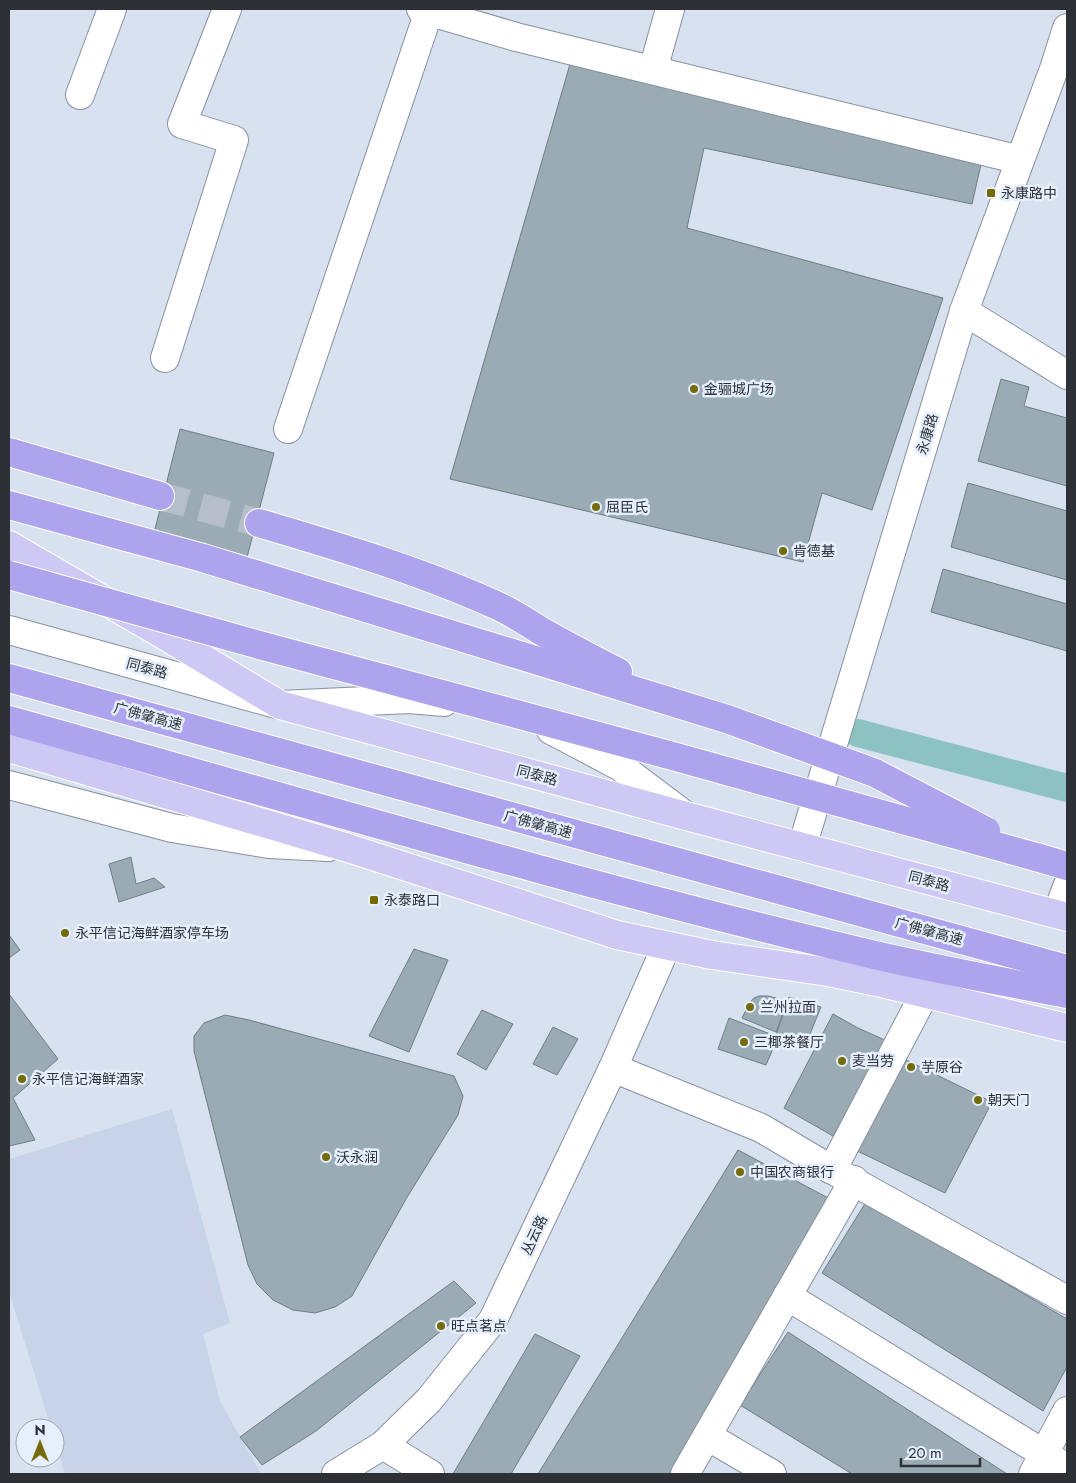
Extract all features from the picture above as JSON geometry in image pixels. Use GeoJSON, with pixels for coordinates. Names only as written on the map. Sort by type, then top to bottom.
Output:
{"type":"FeatureCollection","features":[{"type":"Feature","properties":{"kind":"highway"},"geometry":{"type":"LineString","coordinates":[[9,452],[160,496]]}},
{"type":"Feature","properties":{"kind":"highway"},"geometry":{"type":"LineString","coordinates":[[9,504],[203,558],[727,719]]}},
{"type":"Feature","properties":{"kind":"highway"},"geometry":{"type":"LineString","coordinates":[[259,523],[348,550],[452,586],[501,607],[582,654],[636,681],[684,703],[875,773],[1036,857]]}},
{"type":"Feature","properties":{"kind":"highway"},"geometry":{"type":"LineString","coordinates":[[9,576],[1067,866]]}},
{"type":"Feature","properties":{"kind":"highway","name":"广佛肇高速"},"geometry":{"type":"LineString","coordinates":[[9,678],[1067,970]]}},
{"type":"Feature","properties":{"kind":"highway"},"geometry":{"type":"LineString","coordinates":[[9,720],[307,805],[592,883],[879,956],[1067,994]]}},
{"type":"Feature","properties":{"kind":"main road"},"geometry":{"type":"LineString","coordinates":[[9,545],[280,705]]}},
{"type":"Feature","properties":{"kind":"main road","name":"同泰路"},"geometry":{"type":"LineString","coordinates":[[280,705],[1062,916]]}},
{"type":"Feature","properties":{"kind":"main road"},"geometry":{"type":"LineString","coordinates":[[9,748],[348,848],[609,933],[666,947],[828,972],[926,993],[1067,1028]]}},
{"type":"Feature","properties":{"kind":"street"},"geometry":{"type":"LineString","coordinates":[[80,95],[112,9]]}},
{"type":"Feature","properties":{"kind":"street"},"geometry":{"type":"LineString","coordinates":[[165,358],[234,140],[182,124],[227,9]]}},
{"type":"Feature","properties":{"kind":"street"},"geometry":{"type":"LineString","coordinates":[[653,70],[670,9]]}},
{"type":"Feature","properties":{"kind":"street"},"geometry":{"type":"LineString","coordinates":[[288,429],[425,10],[516,36],[1020,160]]}},
{"type":"Feature","properties":{"kind":"street","name":"永康路"},"geometry":{"type":"LineString","coordinates":[[802,847],[964,311],[1054,70],[1067,28]]}},
{"type":"Feature","properties":{"kind":"street"},"geometry":{"type":"LineString","coordinates":[[964,311],[1067,375]]}},
{"type":"Feature","properties":{"kind":"street","name":"同泰路"},"geometry":{"type":"LineString","coordinates":[[9,630],[280,705]]}},
{"type":"Feature","properties":{"kind":"street"},"geometry":{"type":"LineString","coordinates":[[280,705],[409,699],[479,707],[515,716],[544,727],[621,767],[686,816]]}},
{"type":"Feature","properties":{"kind":"street"},"geometry":{"type":"LineString","coordinates":[[11,789],[172,828],[269,844],[348,848]]}},
{"type":"Feature","properties":{"kind":"street"},"geometry":{"type":"LineString","coordinates":[[1062,916],[1067,887]]}},
{"type":"Feature","properties":{"kind":"street","name":"丛云路"},"geometry":{"type":"LineString","coordinates":[[336,1474],[383,1445],[428,1400],[494,1320],[613,1068],[666,947]]}},
{"type":"Feature","properties":{"kind":"street"},"geometry":{"type":"LineString","coordinates":[[685,1474],[787,1296],[926,993]]}},
{"type":"Feature","properties":{"kind":"street"},"geometry":{"type":"LineString","coordinates":[[613,1068],[761,1128],[1067,1300]]}},
{"type":"Feature","properties":{"kind":"street"},"geometry":{"type":"LineString","coordinates":[[787,1296],[1048,1465],[1067,1411]]}},
{"type":"Feature","properties":{"kind":"street"},"geometry":{"type":"LineString","coordinates":[[707,1436],[772,1474]]}},
{"type":"Feature","properties":{"kind":"street"},"geometry":{"type":"LineString","coordinates":[[383,1445],[430,1474]]}},
{"type":"Feature","properties":{"kind":"shaded area"},"geometry":{"type":"Polygon","coordinates":[[[172,1109],[230,1323],[203,1334],[220,1401],[260,1472],[254,1474],[65,1474],[63,1468],[65,1468],[65,1418],[48,1418],[9,1291],[9,1159],[172,1109]]]}},
{"type":"Feature","properties":{"kind":"building","name":"金骊城广场"},"geometry":{"type":"Polygon","coordinates":[[[570,64],[982,160],[972,204],[704,148],[687,228],[943,298],[872,510],[822,493],[803,562],[450,479],[570,64]]]}},
{"type":"Feature","properties":{"kind":"building"},"geometry":{"type":"Polygon","coordinates":[[[1001,379],[1029,387],[1024,406],[1067,418],[1067,486],[978,461],[1001,379]]]}},
{"type":"Feature","properties":{"kind":"building"},"geometry":{"type":"Polygon","coordinates":[[[180,429],[274,453],[245,565],[152,541],[180,429]]]}},
{"type":"Feature","properties":{"kind":"building"},"geometry":{"type":"Polygon","coordinates":[[[968,483],[1067,511],[1067,580],[951,547],[968,483]]]}},
{"type":"Feature","properties":{"kind":"building"},"geometry":{"type":"Polygon","coordinates":[[[943,569],[1067,604],[1067,651],[931,612],[943,569]]]}},
{"type":"Feature","properties":{"kind":"building"},"geometry":{"type":"Polygon","coordinates":[[[131,857],[136,884],[154,878],[165,887],[119,902],[109,864],[131,857]]]}},
{"type":"Feature","properties":{"kind":"building"},"geometry":{"type":"Polygon","coordinates":[[[9,935],[20,950],[9,958],[9,935]]]}},
{"type":"Feature","properties":{"kind":"building"},"geometry":{"type":"Polygon","coordinates":[[[414,949],[448,960],[409,1052],[369,1036],[414,949]]]}},
{"type":"Feature","properties":{"kind":"building","name":"永平信记海鲜酒家"},"geometry":{"type":"Polygon","coordinates":[[[9,994],[58,1059],[13,1098],[35,1140],[9,1146],[9,994]]]}},
{"type":"Feature","properties":{"kind":"building"},"geometry":{"type":"Polygon","coordinates":[[[759,996],[768,996],[788,1001],[776,1032],[742,1018],[750,1002],[759,996]]]}},
{"type":"Feature","properties":{"kind":"building"},"geometry":{"type":"Polygon","coordinates":[[[789,997],[821,1007],[805,1046],[776,1035],[789,997]]]}},
{"type":"Feature","properties":{"kind":"building"},"geometry":{"type":"Polygon","coordinates":[[[482,1010],[513,1024],[486,1070],[457,1054],[482,1010]]]}},
{"type":"Feature","properties":{"kind":"building","name":"麦当劳"},"geometry":{"type":"Polygon","coordinates":[[[833,1014],[887,1041],[833,1136],[784,1108],[833,1014]]]}},
{"type":"Feature","properties":{"kind":"building","name":"沃永润"},"geometry":{"type":"Polygon","coordinates":[[[225,1015],[454,1076],[463,1096],[458,1115],[406,1199],[352,1296],[335,1307],[315,1313],[293,1310],[273,1300],[257,1284],[248,1265],[194,1051],[194,1036],[204,1023],[225,1015]]]}},
{"type":"Feature","properties":{"kind":"building"},"geometry":{"type":"Polygon","coordinates":[[[729,1018],[778,1037],[766,1065],[718,1049],[729,1018]]]}},
{"type":"Feature","properties":{"kind":"building"},"geometry":{"type":"Polygon","coordinates":[[[553,1027],[578,1039],[557,1075],[533,1064],[553,1027]]]}},
{"type":"Feature","properties":{"kind":"building"},"geometry":{"type":"Polygon","coordinates":[[[902,1058],[992,1102],[945,1193],[853,1149],[902,1058]]]}},
{"type":"Feature","properties":{"kind":"building"},"geometry":{"type":"Polygon","coordinates":[[[738,1150],[832,1200],[670,1474],[538,1474],[738,1150]]]}},
{"type":"Feature","properties":{"kind":"building"},"geometry":{"type":"Polygon","coordinates":[[[866,1202],[1067,1319],[1067,1367],[1043,1411],[822,1273],[866,1202]]]}},
{"type":"Feature","properties":{"kind":"building"},"geometry":{"type":"Polygon","coordinates":[[[454,1281],[476,1303],[316,1431],[262,1465],[240,1437],[454,1281]]]}},
{"type":"Feature","properties":{"kind":"building"},"geometry":{"type":"Polygon","coordinates":[[[788,1332],[1007,1474],[852,1474],[740,1405],[788,1332]]]}},
{"type":"Feature","properties":{"kind":"building"},"geometry":{"type":"Polygon","coordinates":[[[535,1334],[580,1356],[511,1474],[453,1474],[535,1334]]]}},
{"type":"Feature","properties":{"kind":"waterway"},"geometry":{"type":"LineString","coordinates":[[858,733],[1067,788]]}},
{"type":"Feature","properties":{"kind":"tunnel"},"geometry":{"type":"LineString","coordinates":[[160,496],[259,523]]}},
{"type":"Feature","properties":{"kind":"place","name":"永康路中"},"geometry":{"type":"Point","coordinates":[991,193]}},
{"type":"Feature","properties":{"kind":"place","name":"金骊城广场"},"geometry":{"type":"Point","coordinates":[694,389]}},
{"type":"Feature","properties":{"kind":"place","name":"屈臣氏"},"geometry":{"type":"Point","coordinates":[596,507]}},
{"type":"Feature","properties":{"kind":"place","name":"肯德基"},"geometry":{"type":"Point","coordinates":[783,551]}},
{"type":"Feature","properties":{"kind":"place","name":"永泰路口"},"geometry":{"type":"Point","coordinates":[374,900]}},
{"type":"Feature","properties":{"kind":"place","name":"永平信记海鲜酒家停车场"},"geometry":{"type":"Point","coordinates":[65,933]}},
{"type":"Feature","properties":{"kind":"place","name":"兰州拉面"},"geometry":{"type":"Point","coordinates":[750,1007]}},
{"type":"Feature","properties":{"kind":"place","name":"三椰茶餐厅"},"geometry":{"type":"Point","coordinates":[744,1042]}},
{"type":"Feature","properties":{"kind":"place","name":"麦当劳"},"geometry":{"type":"Point","coordinates":[842,1061]}},
{"type":"Feature","properties":{"kind":"place","name":"芋原谷"},"geometry":{"type":"Point","coordinates":[911,1067]}},
{"type":"Feature","properties":{"kind":"place","name":"永平信记海鲜酒家"},"geometry":{"type":"Point","coordinates":[22,1079]}},
{"type":"Feature","properties":{"kind":"place","name":"朝天门"},"geometry":{"type":"Point","coordinates":[978,1100]}},
{"type":"Feature","properties":{"kind":"place","name":"沃永润"},"geometry":{"type":"Point","coordinates":[326,1157]}},
{"type":"Feature","properties":{"kind":"place","name":"中国农商银行"},"geometry":{"type":"Point","coordinates":[740,1172]}},
{"type":"Feature","properties":{"kind":"place","name":"旺点茗点"},"geometry":{"type":"Point","coordinates":[441,1326]}}]}
